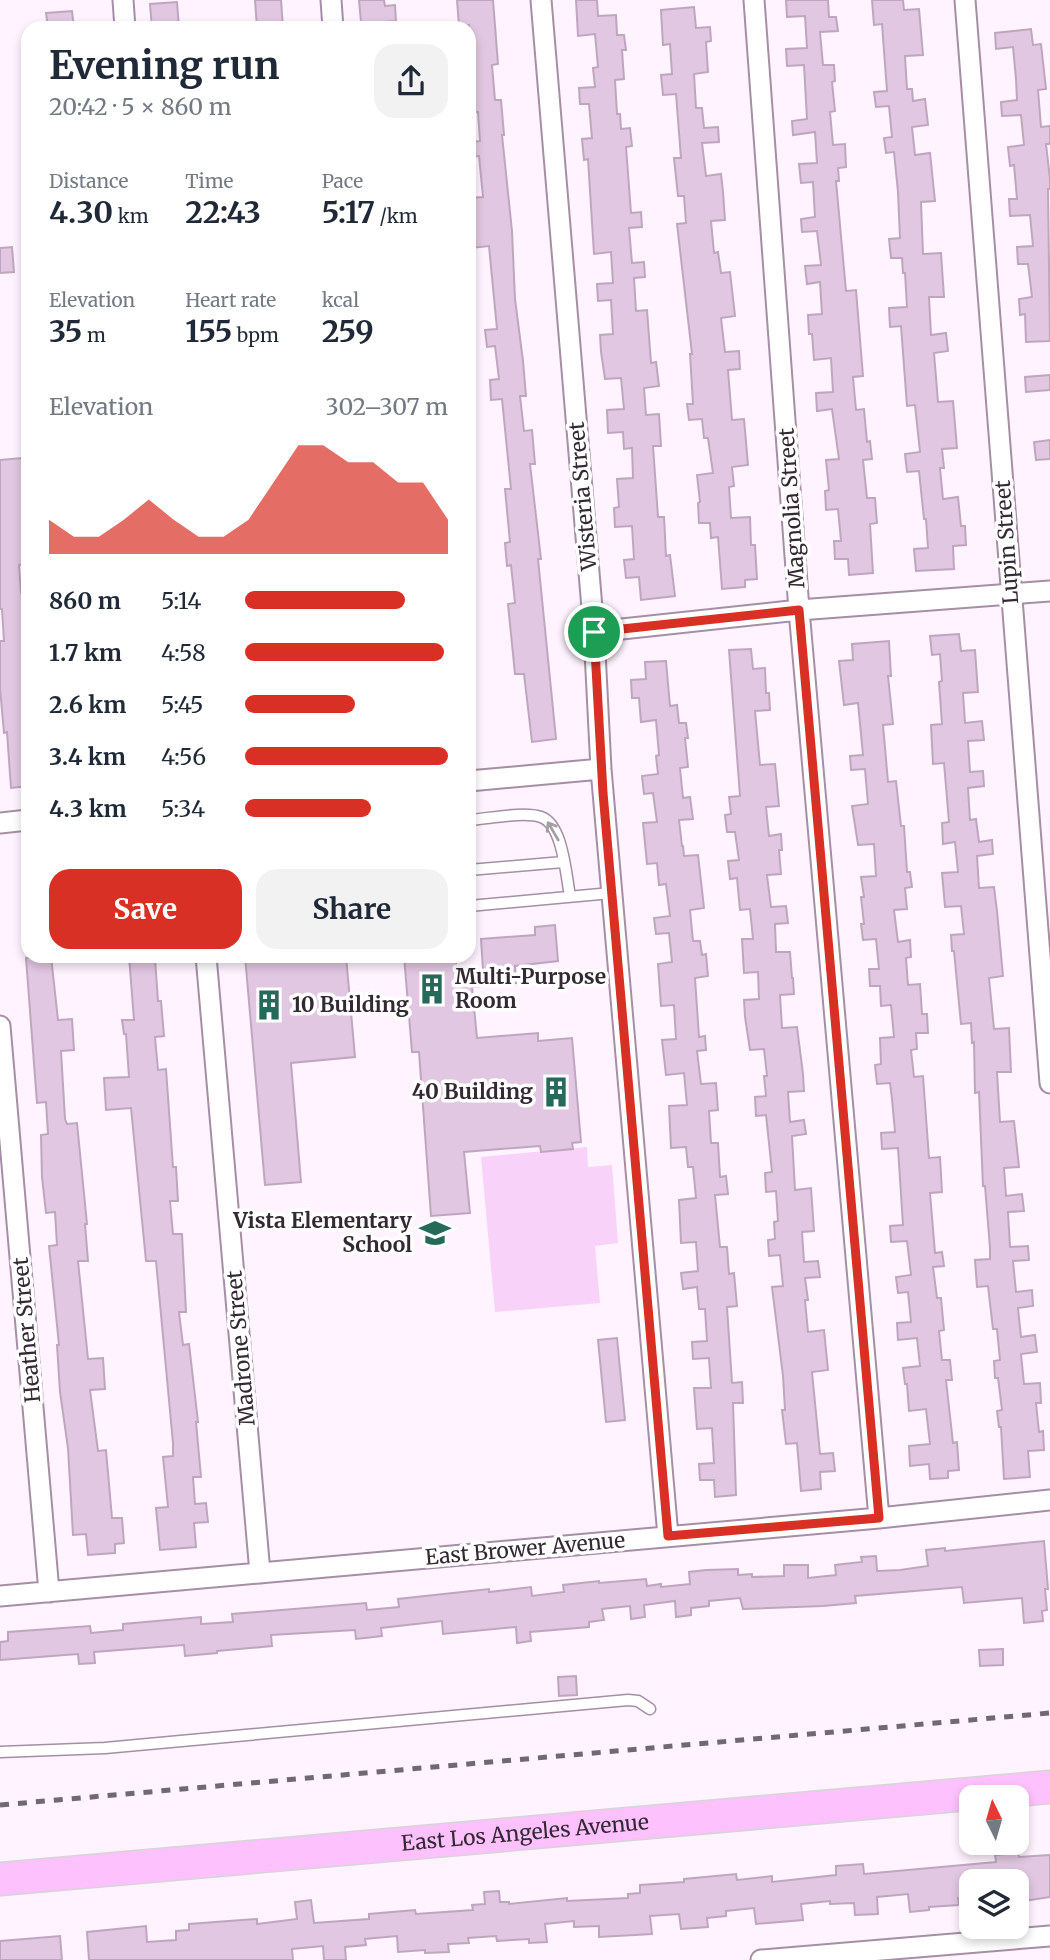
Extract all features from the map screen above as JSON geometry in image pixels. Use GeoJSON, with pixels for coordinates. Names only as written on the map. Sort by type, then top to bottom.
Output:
{"type":"FeatureCollection","features":[{"type":"Feature","properties":{"kind":"main road","name":"East Los Angeles Avenue"},"geometry":{"type":"LineString","coordinates":[[0,1879],[1050,1787]]}},
{"type":"Feature","properties":{"kind":"street"},"geometry":{"type":"LineString","coordinates":[[123,0],[124,21]]}},
{"type":"Feature","properties":{"kind":"street"},"geometry":{"type":"LineString","coordinates":[[331,0],[332,21]]}},
{"type":"Feature","properties":{"kind":"street","name":"Wisteria Street"},"geometry":{"type":"LineString","coordinates":[[541,0],[594,632],[611,893],[668,1536]]}},
{"type":"Feature","properties":{"kind":"street","name":"Magnolia Street"},"geometry":{"type":"LineString","coordinates":[[754,0],[799,610],[879,1518]]}},
{"type":"Feature","properties":{"kind":"street","name":"Lupin Street"},"geometry":{"type":"LineString","coordinates":[[965,0],[1050,1083]]}},
{"type":"Feature","properties":{"kind":"street"},"geometry":{"type":"LineString","coordinates":[[594,632],[799,610],[1050,591]]}},
{"type":"Feature","properties":{"kind":"street"},"geometry":{"type":"LineString","coordinates":[[476,780],[601,769]]}},
{"type":"Feature","properties":{"kind":"street"},"geometry":{"type":"LineString","coordinates":[[0,823],[21,821]]}},
{"type":"Feature","properties":{"kind":"street","name":"Madrone Street"},"geometry":{"type":"LineString","coordinates":[[207,963],[261,1573]]}},
{"type":"Feature","properties":{"kind":"street","name":"Heather Street"},"geometry":{"type":"LineString","coordinates":[[0,1026],[50,1591]]}},
{"type":"Feature","properties":{"kind":"street","name":"East Brower Avenue"},"geometry":{"type":"LineString","coordinates":[[0,1596],[879,1518],[1050,1500]]}},
{"type":"Feature","properties":{"kind":"street"},"geometry":{"type":"LineString","coordinates":[[761,1960],[905,1954],[1050,1937]]}},
{"type":"Feature","properties":{"kind":"lane"},"geometry":{"type":"LineString","coordinates":[[476,819],[530,815],[542,817],[553,825],[559,839],[570,896]]}},
{"type":"Feature","properties":{"kind":"lane"},"geometry":{"type":"LineString","coordinates":[[476,869],[563,862]]}},
{"type":"Feature","properties":{"kind":"lane"},"geometry":{"type":"LineString","coordinates":[[476,905],[611,893]]}},
{"type":"Feature","properties":{"kind":"lane"},"geometry":{"type":"LineString","coordinates":[[0,1752],[105,1748],[628,1700],[638,1701],[650,1709]]}},
{"type":"Feature","properties":{"kind":"shaded area"},"geometry":{"type":"Polygon","coordinates":[[[587,1147],[588,1167],[612,1165],[618,1243],[595,1246],[600,1303],[495,1312],[481,1157],[587,1147]]]}},
{"type":"Feature","properties":{"kind":"building"},"geometry":{"type":"Polygon","coordinates":[[[255,0],[281,0],[282,21],[256,21],[255,0]]]}},
{"type":"Feature","properties":{"kind":"building"},"geometry":{"type":"Polygon","coordinates":[[[359,0],[384,0],[385,6],[395,5],[396,21],[361,21],[359,0]]]}},
{"type":"Feature","properties":{"kind":"building"},"geometry":{"type":"Polygon","coordinates":[[[457,0],[493,0],[498,64],[492,65],[495,100],[501,100],[515,299],[526,396],[520,396],[524,431],[532,430],[535,464],[530,464],[556,739],[532,742],[524,674],[515,674],[508,604],[515,603],[511,565],[507,566],[505,543],[510,542],[505,489],[511,489],[502,399],[491,400],[490,380],[499,379],[495,346],[487,347],[485,330],[497,329],[489,246],[476,247],[476,198],[483,197],[479,156],[476,156],[476,141],[480,141],[476,112],[476,21],[459,21],[457,0]]]}},
{"type":"Feature","properties":{"kind":"building"},"geometry":{"type":"Polygon","coordinates":[[[576,0],[597,0],[598,16],[616,15],[617,35],[624,35],[624,79],[615,80],[617,114],[620,114],[621,129],[630,128],[632,146],[626,147],[631,213],[641,212],[642,227],[629,228],[632,263],[644,262],[645,277],[634,278],[636,311],[647,310],[651,363],[656,362],[659,386],[644,388],[646,415],[659,414],[661,446],[653,446],[658,517],[664,517],[666,556],[670,555],[675,596],[641,600],[639,577],[626,578],[624,560],[634,559],[632,526],[615,527],[614,508],[619,507],[617,479],[633,478],[632,448],[624,449],[623,432],[608,433],[607,410],[624,409],[621,378],[605,379],[601,352],[600,335],[613,334],[611,300],[598,301],[597,284],[613,283],[611,252],[594,254],[588,159],[584,160],[582,139],[592,138],[589,104],[580,104],[579,88],[595,87],[593,68],[598,67],[595,34],[578,36],[576,0]]]}},
{"type":"Feature","properties":{"kind":"building"},"geometry":{"type":"Polygon","coordinates":[[[786,0],[828,0],[829,17],[836,17],[838,31],[820,32],[823,65],[834,65],[835,81],[832,82],[835,111],[830,112],[833,145],[845,144],[846,167],[838,168],[839,181],[836,181],[846,291],[856,290],[863,376],[853,377],[856,410],[864,409],[867,442],[870,441],[872,459],[863,460],[867,498],[875,498],[877,523],[870,524],[873,573],[849,575],[848,559],[835,559],[834,541],[841,541],[838,509],[826,510],[825,491],[829,490],[826,460],[839,459],[832,409],[817,411],[816,393],[833,392],[831,358],[814,360],[812,334],[809,334],[808,315],[822,314],[820,282],[807,284],[805,266],[821,265],[817,231],[802,232],[801,219],[815,217],[813,182],[801,183],[799,164],[817,163],[815,132],[793,135],[792,121],[807,119],[804,65],[787,66],[786,49],[807,48],[805,16],[787,17],[786,0]]]}},
{"type":"Feature","properties":{"kind":"building"},"geometry":{"type":"Polygon","coordinates":[[[872,0],[903,0],[904,10],[919,9],[923,55],[905,56],[907,89],[912,89],[913,101],[925,99],[928,125],[912,127],[915,155],[930,153],[935,201],[921,202],[923,254],[941,253],[944,297],[929,297],[931,335],[946,333],[948,351],[934,353],[938,402],[953,401],[957,448],[942,449],[944,468],[940,468],[943,499],[958,497],[961,526],[965,526],[966,545],[953,546],[954,569],[916,571],[914,549],[928,548],[926,519],[919,471],[907,472],[905,454],[920,452],[915,405],[907,406],[901,326],[890,327],[889,308],[907,307],[902,258],[891,258],[889,239],[900,238],[898,192],[894,152],[886,153],[884,138],[892,137],[889,106],[876,107],[874,92],[887,91],[882,24],[874,25],[872,0]]]}},
{"type":"Feature","properties":{"kind":"building"},"geometry":{"type":"Polygon","coordinates":[[[177,2],[178,21],[151,21],[150,4],[177,2]]]}},
{"type":"Feature","properties":{"kind":"building"},"geometry":{"type":"Polygon","coordinates":[[[694,7],[696,28],[710,27],[711,41],[706,42],[708,72],[694,74],[696,108],[702,108],[704,128],[718,127],[719,142],[702,143],[706,176],[721,174],[725,220],[711,221],[714,253],[718,252],[721,273],[730,272],[735,316],[721,318],[725,352],[739,351],[740,369],[728,370],[732,420],[744,419],[748,465],[732,467],[734,486],[729,487],[731,518],[750,517],[751,545],[755,545],[757,579],[745,580],[745,587],[722,589],[718,537],[711,538],[710,523],[699,523],[697,475],[713,473],[702,419],[689,420],[687,404],[693,404],[692,354],[677,224],[686,223],[684,196],[678,196],[674,158],[681,158],[676,94],[663,95],[661,75],[672,74],[670,44],[663,45],[661,10],[694,7]]]}},
{"type":"Feature","properties":{"kind":"building"},"geometry":{"type":"Polygon","coordinates":[[[72,11],[73,21],[47,21],[46,13],[72,11]]]}},
{"type":"Feature","properties":{"kind":"building"},"geometry":{"type":"Polygon","coordinates":[[[1031,29],[1033,45],[1041,44],[1046,89],[1038,90],[1041,127],[1050,126],[1050,144],[1046,144],[1050,179],[1050,341],[1026,342],[1025,314],[1020,315],[1019,299],[1032,297],[1028,264],[1018,264],[1017,247],[1033,246],[1030,215],[1010,216],[1009,199],[1017,199],[1014,165],[1010,166],[1008,147],[1024,145],[1021,115],[1002,116],[1001,102],[1017,100],[1016,79],[1013,47],[996,49],[995,33],[1031,29]]]}},
{"type":"Feature","properties":{"kind":"building"},"geometry":{"type":"Polygon","coordinates":[[[12,247],[14,272],[0,273],[0,248],[12,247]]]}},
{"type":"Feature","properties":{"kind":"building"},"geometry":{"type":"Polygon","coordinates":[[[1050,375],[1050,390],[1026,392],[1025,377],[1050,375]]]}},
{"type":"Feature","properties":{"kind":"building"},"geometry":{"type":"Polygon","coordinates":[[[1050,440],[1050,459],[1036,460],[1034,442],[1050,440]]]}},
{"type":"Feature","properties":{"kind":"building"},"geometry":{"type":"Polygon","coordinates":[[[21,458],[21,787],[11,788],[7,732],[4,733],[0,688],[0,641],[4,641],[0,609],[0,460],[21,458]]]}},
{"type":"Feature","properties":{"kind":"building"},"geometry":{"type":"Polygon","coordinates":[[[959,634],[961,651],[975,650],[978,692],[963,693],[965,723],[982,721],[984,740],[968,741],[970,772],[983,771],[984,786],[968,788],[970,820],[976,819],[979,842],[992,840],[993,854],[977,856],[979,888],[994,887],[997,911],[1003,976],[989,978],[994,1029],[1009,1028],[1011,1072],[997,1072],[1000,1122],[1014,1121],[1019,1167],[1004,1168],[1006,1196],[1022,1194],[1024,1211],[1008,1212],[1010,1247],[1028,1246],[1029,1260],[1013,1261],[1016,1292],[1032,1290],[1033,1306],[1018,1308],[1021,1337],[1035,1335],[1037,1352],[1021,1354],[1024,1384],[1040,1383],[1041,1403],[1036,1403],[1039,1432],[1043,1431],[1044,1450],[1028,1451],[1030,1477],[1004,1479],[1001,1427],[997,1411],[1002,1410],[994,1361],[1000,1360],[997,1329],[993,1329],[988,1286],[977,1287],[975,1260],[990,1259],[983,1186],[979,1092],[975,1093],[971,1023],[961,1024],[952,951],[951,935],[964,934],[961,906],[945,907],[942,873],[958,872],[955,842],[943,844],[942,823],[949,822],[944,763],[933,764],[931,725],[942,724],[939,682],[942,681],[940,654],[932,655],[930,636],[959,634]]]}},
{"type":"Feature","properties":{"kind":"building"},"geometry":{"type":"Polygon","coordinates":[[[889,641],[891,676],[888,676],[893,724],[883,725],[888,782],[896,781],[901,826],[904,826],[907,872],[910,872],[912,887],[905,888],[907,909],[894,910],[898,942],[910,940],[911,957],[906,958],[908,985],[920,984],[922,1014],[927,1014],[928,1033],[916,1033],[917,1049],[911,1050],[914,1077],[923,1076],[929,1158],[940,1157],[942,1192],[930,1193],[935,1253],[942,1252],[944,1266],[933,1267],[937,1298],[941,1298],[944,1330],[939,1331],[942,1360],[950,1360],[952,1380],[946,1380],[959,1470],[948,1471],[948,1478],[930,1479],[929,1464],[910,1466],[909,1446],[930,1444],[926,1409],[909,1411],[903,1368],[920,1366],[917,1338],[898,1340],[897,1323],[911,1322],[908,1292],[898,1293],[896,1277],[911,1275],[907,1241],[891,1242],[890,1226],[903,1225],[898,1148],[882,1149],[881,1133],[895,1132],[890,1083],[877,1084],[875,1065],[881,1064],[880,1038],[894,1037],[891,1005],[881,1006],[880,986],[870,986],[869,969],[879,969],[876,939],[863,940],[861,897],[864,897],[861,877],[876,876],[874,844],[858,845],[852,806],[868,804],[865,769],[851,770],[850,756],[863,755],[858,703],[844,705],[839,661],[853,660],[852,644],[889,641]]]}},
{"type":"Feature","properties":{"kind":"building"},"geometry":{"type":"Polygon","coordinates":[[[751,649],[753,669],[765,668],[766,693],[769,693],[770,710],[755,711],[760,765],[775,764],[779,806],[766,807],[769,836],[781,834],[782,850],[779,850],[781,874],[767,875],[771,907],[786,906],[788,923],[775,924],[776,952],[790,952],[793,978],[794,994],[780,995],[782,1028],[797,1027],[803,1074],[804,1091],[788,1092],[790,1122],[804,1120],[806,1134],[792,1136],[795,1190],[811,1188],[814,1231],[802,1232],[804,1262],[818,1261],[820,1277],[805,1278],[808,1300],[805,1300],[808,1332],[824,1330],[828,1370],[812,1372],[820,1454],[833,1453],[835,1471],[820,1472],[821,1489],[801,1491],[797,1443],[786,1444],[782,1410],[785,1410],[783,1376],[772,1287],[783,1286],[780,1255],[769,1256],[768,1240],[775,1239],[774,1222],[778,1221],[776,1191],[766,1192],[765,1173],[772,1172],[766,1115],[756,1116],[755,1097],[766,1096],[764,1049],[750,1050],[745,1017],[744,1000],[759,999],[758,972],[744,973],[742,939],[753,939],[750,909],[740,910],[737,878],[730,879],[728,861],[739,860],[735,832],[727,832],[725,815],[731,814],[729,797],[740,796],[729,650],[751,649]]]}},
{"type":"Feature","properties":{"kind":"building"},"geometry":{"type":"Polygon","coordinates":[[[666,661],[670,706],[677,705],[679,723],[686,723],[688,738],[685,738],[688,767],[680,768],[683,798],[690,797],[693,819],[679,820],[684,856],[698,855],[704,908],[690,910],[693,941],[700,941],[702,955],[706,954],[708,976],[695,978],[699,1037],[705,1036],[706,1050],[697,1051],[701,1084],[716,1083],[718,1110],[709,1111],[711,1143],[718,1143],[720,1177],[726,1176],[728,1194],[715,1195],[720,1247],[727,1247],[729,1274],[734,1273],[737,1306],[727,1307],[732,1383],[742,1382],[743,1403],[733,1403],[736,1495],[715,1497],[714,1480],[700,1480],[699,1464],[714,1463],[712,1428],[697,1429],[694,1388],[711,1388],[709,1358],[693,1359],[692,1342],[707,1341],[705,1309],[699,1309],[697,1287],[683,1289],[681,1273],[698,1271],[696,1242],[681,1243],[679,1200],[696,1198],[693,1167],[688,1167],[686,1147],[671,1148],[669,1106],[687,1105],[684,1073],[666,1075],[662,1040],[676,1039],[674,1005],[661,1006],[658,964],[672,962],[669,933],[656,934],[654,918],[670,916],[666,884],[659,885],[657,863],[647,864],[643,823],[657,822],[653,793],[644,794],[642,776],[658,774],[656,720],[641,722],[639,698],[632,698],[631,680],[646,679],[645,662],[666,661]]]}},
{"type":"Feature","properties":{"kind":"building"},"geometry":{"type":"Polygon","coordinates":[[[555,925],[558,961],[515,966],[516,983],[472,987],[477,1038],[538,1033],[538,1041],[572,1038],[581,1142],[572,1143],[573,1149],[541,1152],[540,1146],[464,1152],[470,1213],[431,1216],[419,1052],[412,1052],[405,963],[456,963],[457,972],[483,970],[481,939],[535,935],[535,927],[555,925]]]}},
{"type":"Feature","properties":{"kind":"building"},"geometry":{"type":"Polygon","coordinates":[[[26,963],[52,963],[58,1020],[72,1019],[74,1050],[61,1051],[65,1119],[67,1124],[77,1123],[88,1261],[78,1261],[88,1359],[103,1358],[105,1389],[90,1390],[98,1451],[106,1450],[112,1518],[122,1518],[124,1543],[115,1544],[115,1553],[88,1555],[86,1534],[73,1535],[68,1448],[60,1392],[59,1345],[49,1246],[57,1245],[55,1212],[46,1213],[42,1177],[41,1135],[48,1134],[46,1102],[37,1103],[26,963]]]}},
{"type":"Feature","properties":{"kind":"building"},"geometry":{"type":"Polygon","coordinates":[[[130,963],[155,963],[164,1036],[155,1037],[158,1070],[166,1069],[173,1167],[176,1167],[178,1201],[170,1201],[173,1234],[182,1234],[186,1312],[179,1312],[183,1345],[189,1344],[198,1422],[201,1477],[193,1477],[195,1504],[206,1503],[208,1522],[194,1523],[196,1547],[160,1550],[156,1508],[168,1507],[163,1457],[173,1456],[173,1443],[156,1261],[146,1261],[131,1108],[106,1110],[104,1078],[129,1077],[126,1034],[122,1020],[134,1020],[130,963]]]}},
{"type":"Feature","properties":{"kind":"building"},"geometry":{"type":"Polygon","coordinates":[[[246,963],[347,963],[355,1057],[291,1063],[301,1182],[265,1185],[246,963]]]}},
{"type":"Feature","properties":{"kind":"building"},"geometry":{"type":"Polygon","coordinates":[[[617,1338],[625,1420],[606,1422],[598,1340],[617,1338]]]}},
{"type":"Feature","properties":{"kind":"building"},"geometry":{"type":"Polygon","coordinates":[[[1044,1541],[1048,1589],[1045,1589],[1047,1610],[1042,1611],[1043,1621],[1024,1623],[1022,1598],[964,1603],[962,1587],[855,1596],[856,1603],[823,1606],[743,1609],[740,1598],[709,1601],[709,1606],[691,1608],[691,1615],[676,1617],[675,1601],[644,1605],[645,1617],[631,1619],[630,1606],[602,1609],[604,1620],[589,1622],[589,1627],[530,1632],[531,1641],[517,1643],[516,1627],[443,1634],[442,1621],[381,1628],[382,1636],[356,1639],[355,1630],[271,1635],[272,1646],[185,1656],[184,1645],[94,1652],[95,1663],[79,1664],[78,1654],[0,1660],[0,1642],[8,1641],[8,1632],[90,1626],[91,1633],[123,1630],[123,1624],[201,1617],[201,1624],[233,1622],[232,1614],[366,1603],[367,1610],[399,1607],[398,1599],[489,1589],[489,1592],[531,1587],[532,1596],[564,1592],[563,1585],[599,1581],[646,1579],[647,1586],[661,1584],[661,1587],[690,1584],[689,1572],[706,1570],[738,1569],[738,1575],[752,1574],[752,1577],[784,1576],[784,1565],[808,1565],[808,1578],[836,1575],[835,1565],[862,1562],[861,1557],[876,1556],[877,1571],[900,1570],[928,1566],[926,1550],[945,1548],[945,1551],[1044,1541]]]}},
{"type":"Feature","properties":{"kind":"building"},"geometry":{"type":"Polygon","coordinates":[[[1003,1649],[1003,1665],[980,1666],[979,1650],[1003,1649]]]}},
{"type":"Feature","properties":{"kind":"building"},"geometry":{"type":"Polygon","coordinates":[[[576,1676],[577,1695],[559,1696],[558,1677],[576,1676]]]}},
{"type":"Feature","properties":{"kind":"building"},"geometry":{"type":"Polygon","coordinates":[[[995,1855],[1050,1855],[1050,1897],[1029,1900],[1029,1869],[959,1869],[959,1905],[929,1907],[929,1910],[910,1912],[908,1894],[877,1897],[878,1914],[855,1915],[854,1903],[830,1904],[830,1901],[801,1904],[803,1920],[756,1924],[754,1908],[726,1911],[726,1916],[707,1918],[708,1927],[681,1929],[679,1914],[650,1916],[652,1934],[599,1937],[599,1926],[574,1927],[574,1921],[545,1924],[547,1942],[529,1943],[529,1939],[497,1941],[496,1936],[468,1938],[469,1943],[448,1944],[449,1952],[398,1952],[397,1936],[365,1939],[366,1945],[345,1947],[346,1960],[324,1960],[323,1946],[292,1949],[293,1960],[89,1960],[87,1932],[146,1926],[147,1942],[176,1940],[176,1931],[189,1930],[189,1924],[257,1919],[257,1924],[297,1919],[295,1902],[311,1900],[314,1923],[369,1919],[369,1914],[415,1910],[416,1914],[473,1910],[472,1905],[485,1904],[484,1892],[499,1891],[500,1902],[509,1904],[567,1898],[567,1901],[628,1898],[628,1894],[640,1893],[640,1885],[684,1882],[684,1879],[736,1874],[737,1880],[772,1876],[772,1882],[836,1875],[836,1866],[863,1864],[864,1874],[996,1862],[995,1855]]]}},
{"type":"Feature","properties":{"kind":"building"},"geometry":{"type":"Polygon","coordinates":[[[60,1936],[62,1960],[0,1960],[0,1941],[60,1936]]]}},
{"type":"Feature","properties":{"kind":"railway"},"geometry":{"type":"LineString","coordinates":[[0,1805],[1050,1713]]}},
{"type":"Feature","properties":{"kind":"place","name":"Multi-Purpose Room"},"geometry":{"type":"Point","coordinates":[432,989]}},
{"type":"Feature","properties":{"kind":"place","name":"10 Building"},"geometry":{"type":"Point","coordinates":[269,1005]}},
{"type":"Feature","properties":{"kind":"place","name":"40 Building"},"geometry":{"type":"Point","coordinates":[556,1092]}},
{"type":"Feature","properties":{"kind":"place","name":"Vista Elementary School"},"geometry":{"type":"Point","coordinates":[435,1233]}},
{"type":"Feature","properties":{"kind":"route"},"geometry":{"type":"LineString","coordinates":[[799,610],[879,1518],[668,1536],[601,769],[594,632],[799,610]]}}]}
